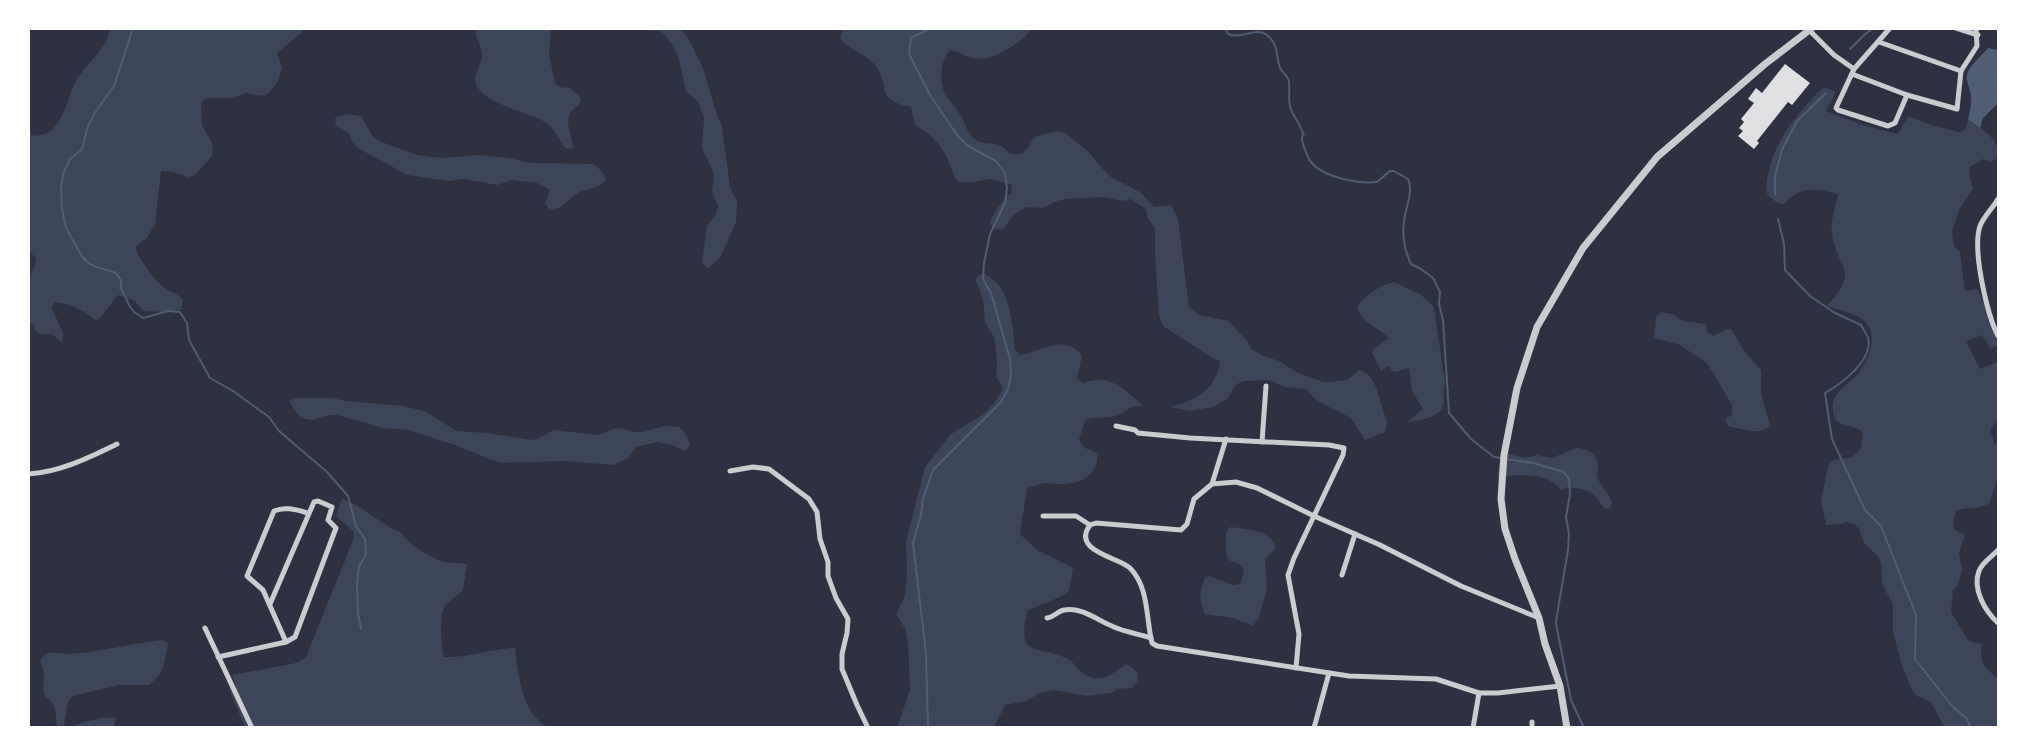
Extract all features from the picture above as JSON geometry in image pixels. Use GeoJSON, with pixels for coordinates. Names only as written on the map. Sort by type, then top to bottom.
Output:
{"type":"FeatureCollection","features":[{"type":"Feature","properties":{"kind":"street"},"geometry":{"type":"LineString","coordinates":[[1890,28],[1853,72],[1836,108],[1888,126],[1894,123],[1906,95]]}},
{"type":"Feature","properties":{"kind":"street"},"geometry":{"type":"LineString","coordinates":[[1567,728],[1539,618],[1505,529],[1501,499],[1503,458],[1517,388],[1537,327],[1583,248],[1657,157],[1765,64],[1810,29],[1853,72],[1906,95],[1957,109],[1961,71],[1977,46],[1977,32],[1956,28]]}},
{"type":"Feature","properties":{"kind":"street"},"geometry":{"type":"LineString","coordinates":[[1879,42],[1961,71]]}},
{"type":"Feature","properties":{"kind":"street"},"geometry":{"type":"LineString","coordinates":[[1998,199],[1984,218],[1978,236],[1982,282],[1998,336]]}},
{"type":"Feature","properties":{"kind":"street"},"geometry":{"type":"LineString","coordinates":[[1262,442],[1266,387]]}},
{"type":"Feature","properties":{"kind":"street"},"geometry":{"type":"LineString","coordinates":[[1116,426],[1148,434],[1329,445],[1344,448],[1343,455],[1288,575],[1299,634],[1296,668]]}},
{"type":"Feature","properties":{"kind":"street"},"geometry":{"type":"LineString","coordinates":[[1226,439],[1212,484],[1194,499],[1187,524],[1181,530],[1096,523],[1090,525],[1086,535],[1088,544],[1101,554],[1128,566],[1134,573],[1143,592],[1152,643],[1157,646],[1349,676],[1436,679],[1479,693],[1557,686]]}},
{"type":"Feature","properties":{"kind":"street"},"geometry":{"type":"LineString","coordinates":[[28,474],[43,473],[69,466],[117,444]]}},
{"type":"Feature","properties":{"kind":"street"},"geometry":{"type":"LineString","coordinates":[[730,471],[753,467],[768,469],[809,499],[814,506],[817,512],[820,539],[828,562],[828,576],[836,598],[848,619],[842,669],[868,728]]}},
{"type":"Feature","properties":{"kind":"street"},"geometry":{"type":"LineString","coordinates":[[1212,484],[1236,482],[1257,488],[1461,586],[1539,618]]}},
{"type":"Feature","properties":{"kind":"street"},"geometry":{"type":"LineString","coordinates":[[218,657],[286,642],[295,637],[336,528],[328,521],[332,507],[316,501],[308,513],[270,604]]}},
{"type":"Feature","properties":{"kind":"street"},"geometry":{"type":"LineString","coordinates":[[286,642],[261,587],[248,576],[272,514],[277,509],[291,508],[308,513]]}},
{"type":"Feature","properties":{"kind":"street"},"geometry":{"type":"LineString","coordinates":[[1043,516],[1076,516],[1090,525]]}},
{"type":"Feature","properties":{"kind":"street"},"geometry":{"type":"LineString","coordinates":[[1342,574],[1355,534]]}},
{"type":"Feature","properties":{"kind":"street"},"geometry":{"type":"LineString","coordinates":[[1998,550],[1982,565],[1977,578],[1982,601],[1998,622]]}},
{"type":"Feature","properties":{"kind":"street"},"geometry":{"type":"LineString","coordinates":[[1047,618],[1053,617],[1063,609],[1079,610],[1113,627],[1151,638]]}},
{"type":"Feature","properties":{"kind":"street"},"geometry":{"type":"LineString","coordinates":[[205,628],[252,728]]}},
{"type":"Feature","properties":{"kind":"street"},"geometry":{"type":"LineString","coordinates":[[1314,728],[1329,673]]}},
{"type":"Feature","properties":{"kind":"street"},"geometry":{"type":"LineString","coordinates":[[1473,728],[1479,693]]}},
{"type":"Feature","properties":{"kind":"shaded area"},"geometry":{"type":"Polygon","coordinates":[[[111,28],[304,29],[277,53],[282,67],[278,81],[269,93],[262,96],[246,93],[231,98],[208,98],[201,102],[202,125],[213,145],[212,156],[196,174],[189,178],[174,172],[161,171],[155,224],[147,238],[135,247],[159,283],[183,300],[181,310],[145,311],[134,300],[118,295],[99,319],[95,320],[76,308],[54,302],[52,308],[63,333],[61,342],[52,334],[40,334],[29,322],[29,278],[36,259],[29,250],[29,125],[31,135],[41,135],[56,125],[77,79],[106,42],[111,28]]]}},
{"type":"Feature","properties":{"kind":"shaded area"},"geometry":{"type":"Polygon","coordinates":[[[843,28],[1032,29],[1013,46],[997,55],[981,59],[950,50],[944,59],[941,77],[943,89],[973,138],[979,142],[1002,146],[1010,153],[1019,154],[1028,148],[1034,137],[1057,131],[1065,133],[1089,152],[1111,177],[1140,192],[1154,207],[1171,205],[1178,218],[1189,307],[1199,315],[1229,321],[1248,342],[1251,349],[1279,361],[1298,373],[1324,382],[1331,382],[1347,380],[1359,370],[1364,372],[1372,379],[1377,389],[1387,421],[1385,432],[1365,440],[1351,418],[1317,401],[1306,389],[1284,387],[1270,380],[1243,381],[1236,385],[1227,399],[1213,407],[1190,411],[1170,407],[1189,401],[1204,392],[1214,379],[1220,361],[1163,326],[1159,315],[1155,229],[1147,216],[1146,209],[1131,199],[1124,201],[1103,197],[1065,199],[1043,208],[1027,207],[1013,215],[1003,230],[993,228],[990,222],[1002,202],[1011,194],[1012,185],[990,179],[959,182],[939,144],[915,125],[911,107],[891,100],[885,92],[874,64],[843,42],[840,38],[843,28]]]}},
{"type":"Feature","properties":{"kind":"shaded area"},"geometry":{"type":"Polygon","coordinates":[[[476,29],[551,29],[549,54],[555,83],[561,88],[569,87],[581,98],[579,105],[573,110],[568,120],[573,149],[565,148],[545,122],[495,101],[479,89],[475,78],[482,55],[476,29]]]}},
{"type":"Feature","properties":{"kind":"shaded area"},"geometry":{"type":"Polygon","coordinates":[[[648,29],[681,29],[690,41],[703,68],[722,126],[730,188],[737,201],[736,222],[720,258],[708,268],[702,263],[707,226],[716,214],[718,206],[712,192],[714,177],[712,169],[702,148],[704,117],[698,102],[686,91],[679,59],[672,44],[662,32],[648,29]]]}},
{"type":"Feature","properties":{"kind":"shaded area"},"geometry":{"type":"Polygon","coordinates":[[[1988,48],[1998,50],[1998,103],[1983,118],[1980,128],[1968,119],[1971,98],[1967,75],[1973,64],[1988,48]]]}},
{"type":"Feature","properties":{"kind":"shaded area"},"geometry":{"type":"Polygon","coordinates":[[[1824,87],[1836,92],[1826,111],[1863,125],[1898,134],[1908,116],[1931,125],[1960,132],[1966,129],[1968,119],[1985,131],[1997,147],[1995,159],[1990,162],[1983,159],[1970,167],[1969,174],[1973,189],[1960,208],[1952,231],[1954,246],[1960,252],[1965,291],[1978,289],[1997,339],[1998,345],[1991,349],[1982,335],[1966,341],[1980,369],[1998,362],[1998,422],[1990,431],[1995,444],[1998,443],[1998,476],[1990,503],[1956,511],[1953,523],[1955,530],[1965,535],[1959,553],[1962,570],[1958,585],[1953,590],[1951,612],[1968,640],[1982,644],[1982,660],[1998,679],[1998,727],[1944,727],[1931,702],[1917,696],[1912,690],[1901,663],[1893,632],[1893,605],[1882,583],[1881,563],[1878,556],[1865,544],[1859,529],[1854,524],[1847,522],[1826,525],[1821,501],[1828,466],[1833,460],[1853,457],[1861,448],[1863,433],[1837,422],[1833,414],[1833,402],[1839,391],[1860,371],[1868,357],[1872,340],[1871,332],[1868,325],[1859,317],[1827,306],[1843,284],[1845,276],[1834,245],[1832,228],[1838,194],[1808,190],[1795,194],[1783,205],[1770,198],[1766,190],[1770,167],[1780,141],[1795,118],[1824,87]]]}},
{"type":"Feature","properties":{"kind":"shaded area"},"geometry":{"type":"Polygon","coordinates":[[[346,114],[361,116],[373,137],[379,141],[417,155],[441,158],[479,155],[532,163],[592,164],[601,170],[606,180],[599,186],[579,193],[562,206],[550,210],[545,204],[550,190],[537,183],[512,180],[497,185],[464,179],[449,181],[407,175],[358,148],[352,142],[350,134],[336,126],[335,118],[346,114]]]}},
{"type":"Feature","properties":{"kind":"shaded area"},"geometry":{"type":"Polygon","coordinates":[[[981,274],[991,277],[1004,294],[1011,317],[1015,350],[1020,355],[1052,345],[1068,345],[1082,356],[1077,378],[1083,383],[1095,380],[1108,381],[1124,389],[1143,406],[1131,408],[1115,416],[1085,420],[1079,440],[1083,447],[1097,453],[1095,467],[1088,476],[1077,482],[1045,483],[1027,488],[1020,534],[1037,550],[1073,568],[1069,591],[1027,611],[1025,637],[1027,643],[1037,650],[1068,659],[1080,671],[1093,678],[1110,675],[1126,664],[1138,674],[1137,682],[1132,688],[1087,696],[1054,690],[1040,693],[1026,701],[1005,705],[994,727],[897,727],[910,690],[908,644],[905,628],[896,615],[905,595],[906,542],[925,467],[951,434],[984,414],[1003,389],[996,376],[997,360],[994,337],[985,323],[983,299],[975,278],[981,274]]]}},
{"type":"Feature","properties":{"kind":"shaded area"},"geometry":{"type":"Polygon","coordinates":[[[1394,282],[1420,294],[1434,307],[1445,383],[1444,403],[1439,412],[1424,419],[1407,422],[1423,409],[1412,391],[1409,368],[1394,372],[1388,366],[1381,371],[1372,352],[1389,338],[1366,321],[1357,307],[1373,291],[1394,282]]]}},
{"type":"Feature","properties":{"kind":"shaded area"},"geometry":{"type":"Polygon","coordinates":[[[1661,312],[1672,314],[1683,321],[1706,324],[1707,332],[1713,336],[1731,329],[1745,352],[1761,370],[1761,393],[1770,426],[1756,431],[1728,426],[1725,419],[1732,415],[1732,405],[1707,363],[1678,344],[1654,338],[1656,317],[1661,312]]]}},
{"type":"Feature","properties":{"kind":"shaded area"},"geometry":{"type":"Polygon","coordinates":[[[296,398],[332,398],[403,406],[424,411],[457,431],[533,440],[553,430],[598,435],[621,428],[642,432],[664,426],[679,427],[686,434],[690,444],[686,451],[657,442],[636,447],[627,459],[613,465],[565,461],[500,463],[408,430],[383,428],[337,415],[313,420],[306,419],[298,415],[289,401],[296,398]]]}},
{"type":"Feature","properties":{"kind":"shaded area"},"geometry":{"type":"Polygon","coordinates":[[[1576,448],[1587,450],[1595,457],[1598,465],[1597,477],[1612,501],[1608,509],[1604,508],[1596,497],[1588,492],[1567,487],[1562,491],[1549,480],[1541,477],[1523,475],[1497,477],[1502,452],[1524,458],[1537,455],[1552,458],[1576,448]]]}},
{"type":"Feature","properties":{"kind":"shaded area"},"geometry":{"type":"Polygon","coordinates":[[[342,498],[399,531],[424,553],[443,562],[467,564],[463,590],[443,610],[441,630],[444,657],[515,648],[520,682],[527,703],[538,720],[547,727],[245,727],[229,689],[236,687],[232,675],[296,663],[306,657],[354,538],[353,531],[336,516],[342,498]]]}},
{"type":"Feature","properties":{"kind":"shaded area"},"geometry":{"type":"Polygon","coordinates":[[[1231,527],[1264,534],[1269,537],[1276,548],[1265,559],[1267,589],[1259,617],[1253,626],[1233,618],[1205,614],[1201,604],[1201,591],[1205,577],[1209,576],[1232,585],[1240,584],[1244,570],[1239,564],[1228,560],[1226,552],[1227,529],[1231,527]]]}},
{"type":"Feature","properties":{"kind":"shaded area"},"geometry":{"type":"Polygon","coordinates":[[[162,640],[168,643],[164,663],[160,674],[150,685],[118,685],[73,696],[68,702],[64,726],[72,727],[93,720],[116,718],[114,726],[110,728],[57,727],[54,706],[45,696],[43,689],[44,673],[40,660],[43,656],[53,652],[81,653],[162,640]]]}},
{"type":"Feature","properties":{"kind":"building"},"geometry":{"type":"Polygon","coordinates":[[[1785,64],[1810,83],[1792,105],[1788,102],[1757,141],[1759,143],[1754,149],[1738,136],[1743,131],[1739,128],[1744,122],[1741,119],[1754,103],[1748,99],[1756,88],[1762,93],[1785,64]]]}},
{"type":"Feature","properties":{"kind":"waterway"},"geometry":{"type":"LineString","coordinates":[[133,28],[114,86],[88,126],[82,149],[70,159],[63,174],[62,208],[66,228],[87,262],[116,273],[134,312],[143,318],[168,311],[180,312],[187,323],[189,340],[210,378],[233,391],[269,417],[279,431],[327,472],[348,496],[356,526],[365,539],[366,554],[359,567],[357,583],[361,629]]}},
{"type":"Feature","properties":{"kind":"waterway"},"geometry":{"type":"LineString","coordinates":[[928,728],[926,653],[913,543],[923,499],[933,470],[1000,403],[1008,390],[1011,375],[1010,359],[991,293],[983,279],[990,234],[1005,203],[1007,189],[1005,173],[996,161],[968,146],[957,135],[930,95],[909,54],[911,38],[931,28]]}},
{"type":"Feature","properties":{"kind":"waterway"},"geometry":{"type":"LineString","coordinates":[[1225,28],[1228,34],[1233,35],[1263,33],[1274,43],[1280,68],[1289,81],[1291,109],[1304,134],[1303,146],[1308,157],[1320,170],[1339,178],[1359,182],[1377,182],[1390,171],[1408,179],[1410,189],[1404,222],[1404,243],[1411,264],[1433,278],[1440,292],[1439,304],[1443,320],[1449,413],[1471,439],[1494,457],[1533,463],[1564,472],[1569,479],[1570,494],[1566,517],[1569,534],[1568,550],[1556,621],[1571,700],[1584,728]]}},
{"type":"Feature","properties":{"kind":"waterway"},"geometry":{"type":"LineString","coordinates":[[1850,49],[1873,28]]}},
{"type":"Feature","properties":{"kind":"waterway"},"geometry":{"type":"LineString","coordinates":[[1775,195],[1775,176],[1782,150],[1797,121],[1826,93]]}},
{"type":"Feature","properties":{"kind":"waterway"},"geometry":{"type":"LineString","coordinates":[[1778,219],[1784,244],[1785,270],[1810,296],[1835,313],[1861,325],[1867,336],[1869,346],[1861,363],[1839,384],[1825,393],[1832,439],[1865,510],[1881,526],[1916,615],[1915,659],[1952,706],[1966,718],[1971,728]]}}]}
